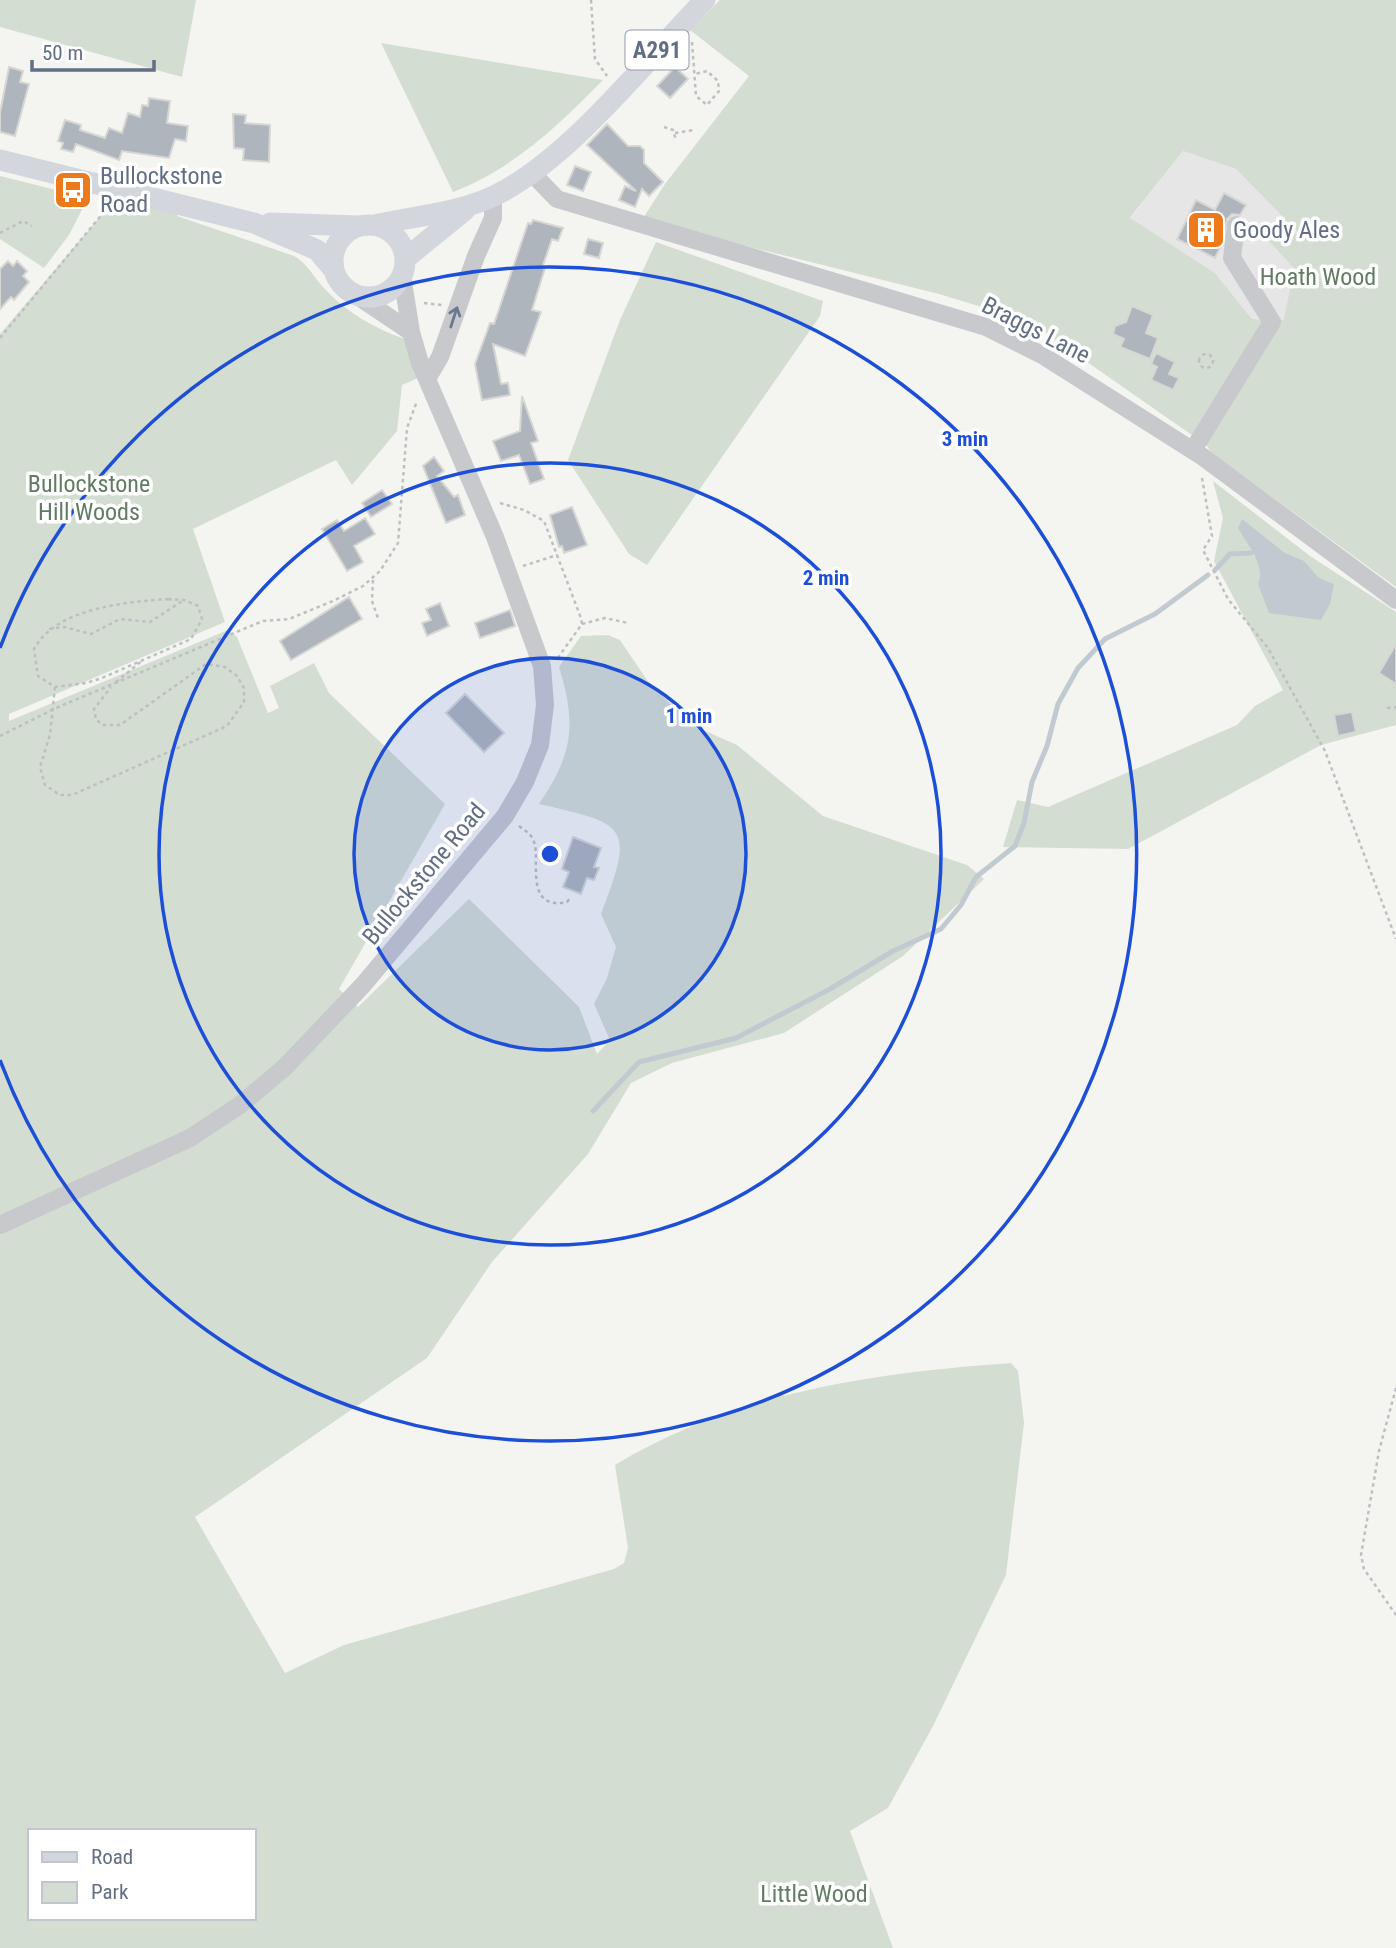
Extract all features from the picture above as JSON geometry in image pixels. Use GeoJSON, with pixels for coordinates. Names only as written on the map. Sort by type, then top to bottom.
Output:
{"type":"FeatureCollection","features":[{"type":"Feature","properties":{"kind":"main road","name":"A291"},"geometry":{"type":"LineString","coordinates":[[404,267],[446,222],[552,157],[624,87],[705,0]]}},
{"type":"Feature","properties":{"kind":"main road","name":"A291"},"geometry":{"type":"LineString","coordinates":[[0,160],[254,223],[317,250],[333,269]]}},
{"type":"Feature","properties":{"kind":"main road","name":"A291"},"geometry":{"type":"LineString","coordinates":[[254,223],[367,226],[484,200]]}},
{"type":"Feature","properties":{"kind":"main road"},"geometry":{"type":"LineString","coordinates":[[367,226],[395,236],[404,267],[388,293],[369,298],[359,297],[340,284],[333,269],[336,246],[342,236],[367,226]]}},
{"type":"Feature","properties":{"kind":"street","name":"Braggs Lane"},"geometry":{"type":"LineString","coordinates":[[531,172],[557,199],[986,327],[1042,355],[1198,454],[1396,600]]}},
{"type":"Feature","properties":{"kind":"street"},"geometry":{"type":"LineString","coordinates":[[429,386],[476,256],[493,218],[484,200]]}},
{"type":"Feature","properties":{"kind":"street"},"geometry":{"type":"LineString","coordinates":[[1198,454],[1272,322],[1232,258],[1237,225]]}},
{"type":"Feature","properties":{"kind":"street","name":"Bullockstone Road"},"geometry":{"type":"LineString","coordinates":[[0,1225],[190,1138],[240,1105],[326,1027],[505,816],[525,782],[540,745],[545,705],[542,666],[481,506],[429,386],[411,332],[404,267]]}},
{"type":"Feature","properties":{"kind":"street"},"geometry":{"type":"LineString","coordinates":[[359,297],[411,332]]}},
{"type":"Feature","properties":{"kind":"path"},"geometry":{"type":"LineString","coordinates":[[591,0],[595,59],[601,71],[624,87]]}},
{"type":"Feature","properties":{"kind":"path"},"geometry":{"type":"LineString","coordinates":[[680,26],[692,42],[696,96],[707,105],[714,101],[719,91],[718,81],[707,71],[695,74]]}},
{"type":"Feature","properties":{"kind":"path"},"geometry":{"type":"LineString","coordinates":[[664,127],[676,133],[694,130]]}},
{"type":"Feature","properties":{"kind":"path"},"geometry":{"type":"LineString","coordinates":[[676,133],[676,140]]}},
{"type":"Feature","properties":{"kind":"path"},"geometry":{"type":"LineString","coordinates":[[0,338],[122,191]]}},
{"type":"Feature","properties":{"kind":"path"},"geometry":{"type":"LineString","coordinates":[[0,233],[23,221],[32,226]]}},
{"type":"Feature","properties":{"kind":"path"},"geometry":{"type":"LineString","coordinates":[[1208,352],[1212,357],[1212,366],[1206,370],[1200,365],[1200,359],[1208,352]]}},
{"type":"Feature","properties":{"kind":"path"},"geometry":{"type":"LineString","coordinates":[[0,736],[113,684],[263,621],[289,619],[373,580],[398,543],[407,428],[417,401],[429,386]]}},
{"type":"Feature","properties":{"kind":"path"},"geometry":{"type":"LineString","coordinates":[[1198,454],[1212,536],[1203,550],[1228,599],[1268,648],[1325,751],[1396,939]]}},
{"type":"Feature","properties":{"kind":"path"},"geometry":{"type":"LineString","coordinates":[[481,506],[499,503],[524,510],[544,521],[582,624]]}},
{"type":"Feature","properties":{"kind":"path"},"geometry":{"type":"LineString","coordinates":[[520,567],[557,555]]}},
{"type":"Feature","properties":{"kind":"path"},"geometry":{"type":"LineString","coordinates":[[373,580],[372,601],[379,621]]}},
{"type":"Feature","properties":{"kind":"path"},"geometry":{"type":"LineString","coordinates":[[48,630],[64,626],[91,634],[120,619],[150,622],[184,600]]}},
{"type":"Feature","properties":{"kind":"path"},"geometry":{"type":"LineString","coordinates":[[184,600],[198,607],[202,619],[200,629],[191,639],[86,684],[55,687],[38,676],[34,667],[34,649],[48,630],[59,622],[127,602],[184,600]]}},
{"type":"Feature","properties":{"kind":"path"},"geometry":{"type":"LineString","coordinates":[[542,666],[557,660],[582,624],[605,618],[628,623]]}},
{"type":"Feature","properties":{"kind":"path"},"geometry":{"type":"LineString","coordinates":[[55,687],[50,735],[40,766],[45,785],[60,795],[72,795],[215,733],[237,715],[244,702],[244,688],[237,676],[225,667],[206,664],[120,725],[102,725],[96,719],[94,709],[113,684],[143,660]]}},
{"type":"Feature","properties":{"kind":"path"},"geometry":{"type":"LineString","coordinates":[[1387,708],[1396,707]]}},
{"type":"Feature","properties":{"kind":"path"},"geometry":{"type":"LineString","coordinates":[[505,816],[532,836],[537,858],[533,877],[544,896],[560,904],[571,897]]}},
{"type":"Feature","properties":{"kind":"path"},"geometry":{"type":"LineString","coordinates":[[1396,1388],[1379,1451],[1361,1556],[1364,1569],[1396,1615]]}},
{"type":"Feature","properties":{"kind":"shaded area"},"geometry":{"type":"Polygon","coordinates":[[[1183,151],[1236,169],[1299,235],[1285,320],[1252,319],[1215,273],[1130,219],[1183,151]]]}},
{"type":"Feature","properties":{"kind":"shaded area"},"geometry":{"type":"Polygon","coordinates":[[[1242,519],[1285,553],[1304,561],[1319,578],[1334,584],[1330,604],[1321,620],[1269,613],[1258,584],[1258,563],[1238,528],[1242,519]]]}},
{"type":"Feature","properties":{"kind":"green space"},"geometry":{"type":"Polygon","coordinates":[[[0,0],[196,0],[182,77],[0,27],[0,0]]]}},
{"type":"Feature","properties":{"kind":"green space","name":"Hoath Wood"},"geometry":{"type":"Polygon","coordinates":[[[720,0],[1396,0],[1396,587],[1212,453],[1206,445],[1037,327],[1008,315],[939,294],[642,220],[665,184],[749,76],[690,30],[720,0]],[[1183,151],[1130,218],[1215,273],[1252,319],[1284,320],[1294,268],[1269,241],[1299,234],[1236,169],[1183,151]],[[1132,306],[1125,327],[1118,324],[1113,332],[1124,339],[1121,346],[1150,358],[1158,338],[1146,333],[1153,315],[1132,306]]]}},
{"type":"Feature","properties":{"kind":"green space"},"geometry":{"type":"Polygon","coordinates":[[[381,43],[603,80],[534,144],[496,171],[453,192],[381,43]]]}},
{"type":"Feature","properties":{"kind":"green space"},"geometry":{"type":"Polygon","coordinates":[[[0,176],[88,198],[69,235],[44,268],[0,239],[0,176]]]}},
{"type":"Feature","properties":{"kind":"green space"},"geometry":{"type":"Polygon","coordinates":[[[122,191],[181,207],[177,216],[299,259],[319,283],[351,312],[382,330],[405,339],[418,378],[402,385],[397,431],[352,485],[336,460],[193,529],[225,622],[9,714],[9,721],[228,630],[237,637],[268,713],[279,708],[270,686],[314,663],[329,693],[445,804],[339,989],[358,1007],[469,899],[579,1007],[597,1054],[610,1040],[594,1004],[607,978],[616,947],[601,914],[612,884],[620,845],[616,833],[606,824],[590,817],[539,804],[559,770],[568,739],[568,706],[559,667],[581,636],[608,635],[620,640],[647,680],[674,708],[703,730],[737,745],[823,816],[967,865],[984,879],[903,956],[784,1033],[672,1063],[631,1083],[588,1154],[492,1262],[427,1358],[195,1517],[285,1673],[344,1645],[614,1569],[624,1563],[628,1548],[615,1465],[661,1440],[757,1403],[857,1380],[1011,1363],[1018,1371],[1024,1423],[1006,1575],[933,1726],[888,1808],[850,1831],[893,1948],[0,1948],[0,334],[122,191]]]}},
{"type":"Feature","properties":{"kind":"green space"},"geometry":{"type":"Polygon","coordinates":[[[656,242],[823,301],[820,316],[647,565],[629,554],[568,460],[620,320],[656,242]]]}},
{"type":"Feature","properties":{"kind":"green space"},"geometry":{"type":"Polygon","coordinates":[[[1213,481],[1310,556],[1396,612],[1396,655],[1391,653],[1379,673],[1396,684],[1396,725],[1321,745],[1128,849],[1003,847],[1017,800],[1048,807],[1237,725],[1255,706],[1283,690],[1214,561],[1223,518],[1213,481]]]}},
{"type":"Feature","properties":{"kind":"building"},"geometry":{"type":"Polygon","coordinates":[[[9,67],[23,71],[20,82],[29,84],[15,136],[0,132],[0,113],[9,67]]]}},
{"type":"Feature","properties":{"kind":"building"},"geometry":{"type":"Polygon","coordinates":[[[675,67],[688,79],[670,98],[657,86],[675,67]]]}},
{"type":"Feature","properties":{"kind":"building"},"geometry":{"type":"Polygon","coordinates":[[[149,98],[170,101],[167,123],[188,126],[186,141],[175,139],[169,158],[122,151],[119,160],[76,144],[73,152],[61,149],[63,143],[58,141],[65,120],[81,125],[80,130],[105,138],[109,128],[122,133],[128,113],[140,117],[142,105],[148,106],[149,98]]]}},
{"type":"Feature","properties":{"kind":"building"},"geometry":{"type":"Polygon","coordinates":[[[233,114],[246,115],[245,123],[270,125],[269,162],[243,160],[244,149],[234,148],[233,114]]]}},
{"type":"Feature","properties":{"kind":"building"},"geometry":{"type":"Polygon","coordinates":[[[607,124],[628,146],[640,146],[644,150],[644,163],[663,182],[649,196],[642,189],[635,207],[619,200],[625,186],[636,191],[587,145],[607,124]]]}},
{"type":"Feature","properties":{"kind":"building"},"geometry":{"type":"Polygon","coordinates":[[[575,166],[591,172],[583,191],[567,185],[575,166]]]}},
{"type":"Feature","properties":{"kind":"building","name":"Goody Ales"},"geometry":{"type":"Polygon","coordinates":[[[1224,193],[1246,205],[1240,215],[1232,214],[1227,219],[1222,244],[1215,258],[1177,239],[1196,200],[1215,210],[1224,193]]]}},
{"type":"Feature","properties":{"kind":"building"},"geometry":{"type":"Polygon","coordinates":[[[533,220],[563,228],[558,241],[552,239],[542,268],[545,268],[532,310],[541,312],[525,356],[493,344],[501,384],[508,383],[510,395],[482,400],[475,364],[490,323],[494,324],[528,223],[531,224],[533,220]]]}},
{"type":"Feature","properties":{"kind":"building"},"geometry":{"type":"Polygon","coordinates":[[[588,239],[603,243],[599,258],[584,254],[588,239]]]}},
{"type":"Feature","properties":{"kind":"building"},"geometry":{"type":"Polygon","coordinates":[[[8,261],[13,266],[17,261],[27,271],[23,276],[29,282],[14,300],[11,297],[0,309],[0,269],[8,261]]]}},
{"type":"Feature","properties":{"kind":"building"},"geometry":{"type":"Polygon","coordinates":[[[1132,306],[1153,315],[1146,333],[1158,338],[1150,359],[1120,347],[1124,339],[1113,334],[1115,326],[1126,322],[1132,306]]]}},
{"type":"Feature","properties":{"kind":"building"},"geometry":{"type":"Polygon","coordinates":[[[1156,353],[1175,362],[1169,374],[1179,378],[1173,390],[1151,380],[1157,367],[1151,364],[1156,353]]]}},
{"type":"Feature","properties":{"kind":"building"},"geometry":{"type":"Polygon","coordinates":[[[522,396],[538,441],[531,443],[544,479],[530,484],[519,455],[501,461],[493,441],[520,431],[522,396]]]}},
{"type":"Feature","properties":{"kind":"building"},"geometry":{"type":"Polygon","coordinates":[[[434,457],[444,471],[437,476],[454,497],[458,495],[465,515],[446,523],[423,466],[434,457]]]}},
{"type":"Feature","properties":{"kind":"building"},"geometry":{"type":"Polygon","coordinates":[[[382,490],[392,504],[371,517],[362,503],[382,490]]]}},
{"type":"Feature","properties":{"kind":"building"},"geometry":{"type":"Polygon","coordinates":[[[572,507],[587,545],[564,553],[562,546],[559,547],[550,515],[572,507]]]}},
{"type":"Feature","properties":{"kind":"building"},"geometry":{"type":"Polygon","coordinates":[[[365,518],[375,534],[354,546],[363,562],[347,571],[322,529],[337,520],[344,531],[365,518]]]}},
{"type":"Feature","properties":{"kind":"building"},"geometry":{"type":"Polygon","coordinates":[[[349,597],[362,619],[291,660],[280,641],[349,597]]]}},
{"type":"Feature","properties":{"kind":"building"},"geometry":{"type":"Polygon","coordinates":[[[440,603],[449,626],[427,636],[422,623],[431,620],[426,609],[440,603]]]}},
{"type":"Feature","properties":{"kind":"building"},"geometry":{"type":"Polygon","coordinates":[[[510,610],[515,626],[480,638],[475,623],[510,610]]]}},
{"type":"Feature","properties":{"kind":"building"},"geometry":{"type":"Polygon","coordinates":[[[1396,644],[1396,684],[1379,673],[1396,644]]]}},
{"type":"Feature","properties":{"kind":"building"},"geometry":{"type":"Polygon","coordinates":[[[465,694],[504,733],[484,752],[446,713],[465,694]]]}},
{"type":"Feature","properties":{"kind":"building"},"geometry":{"type":"Polygon","coordinates":[[[1352,712],[1356,732],[1338,736],[1334,715],[1352,712]]]}},
{"type":"Feature","properties":{"kind":"building"},"geometry":{"type":"Polygon","coordinates":[[[573,837],[601,848],[594,867],[599,868],[594,880],[587,878],[581,894],[563,887],[569,872],[562,869],[573,837]]]}},
{"type":"Feature","properties":{"kind":"waterway"},"geometry":{"type":"LineString","coordinates":[[1215,570],[1230,554],[1251,553]]}},
{"type":"Feature","properties":{"kind":"waterway"},"geometry":{"type":"LineString","coordinates":[[593,1111],[639,1062],[736,1038],[830,989],[893,951],[941,929],[961,905],[976,877],[1015,846],[1024,823],[1032,782],[1047,746],[1058,704],[1078,668],[1105,639],[1155,614],[1208,575]]}},
{"type":"Feature","properties":{"kind":"place","name":"Bullockstone Road"},"geometry":{"type":"Point","coordinates":[73,190]}},
{"type":"Feature","properties":{"kind":"place","name":"Goody Ales"},"geometry":{"type":"Point","coordinates":[1206,230]}},
{"type":"Feature","properties":{"kind":"park label","name":"Bullockstone Hill Woods"},"geometry":{"type":"Point","coordinates":[89,498]}},
{"type":"Feature","properties":{"kind":"park label","name":"Little Wood"},"geometry":{"type":"Point","coordinates":[814,1894]}}]}
